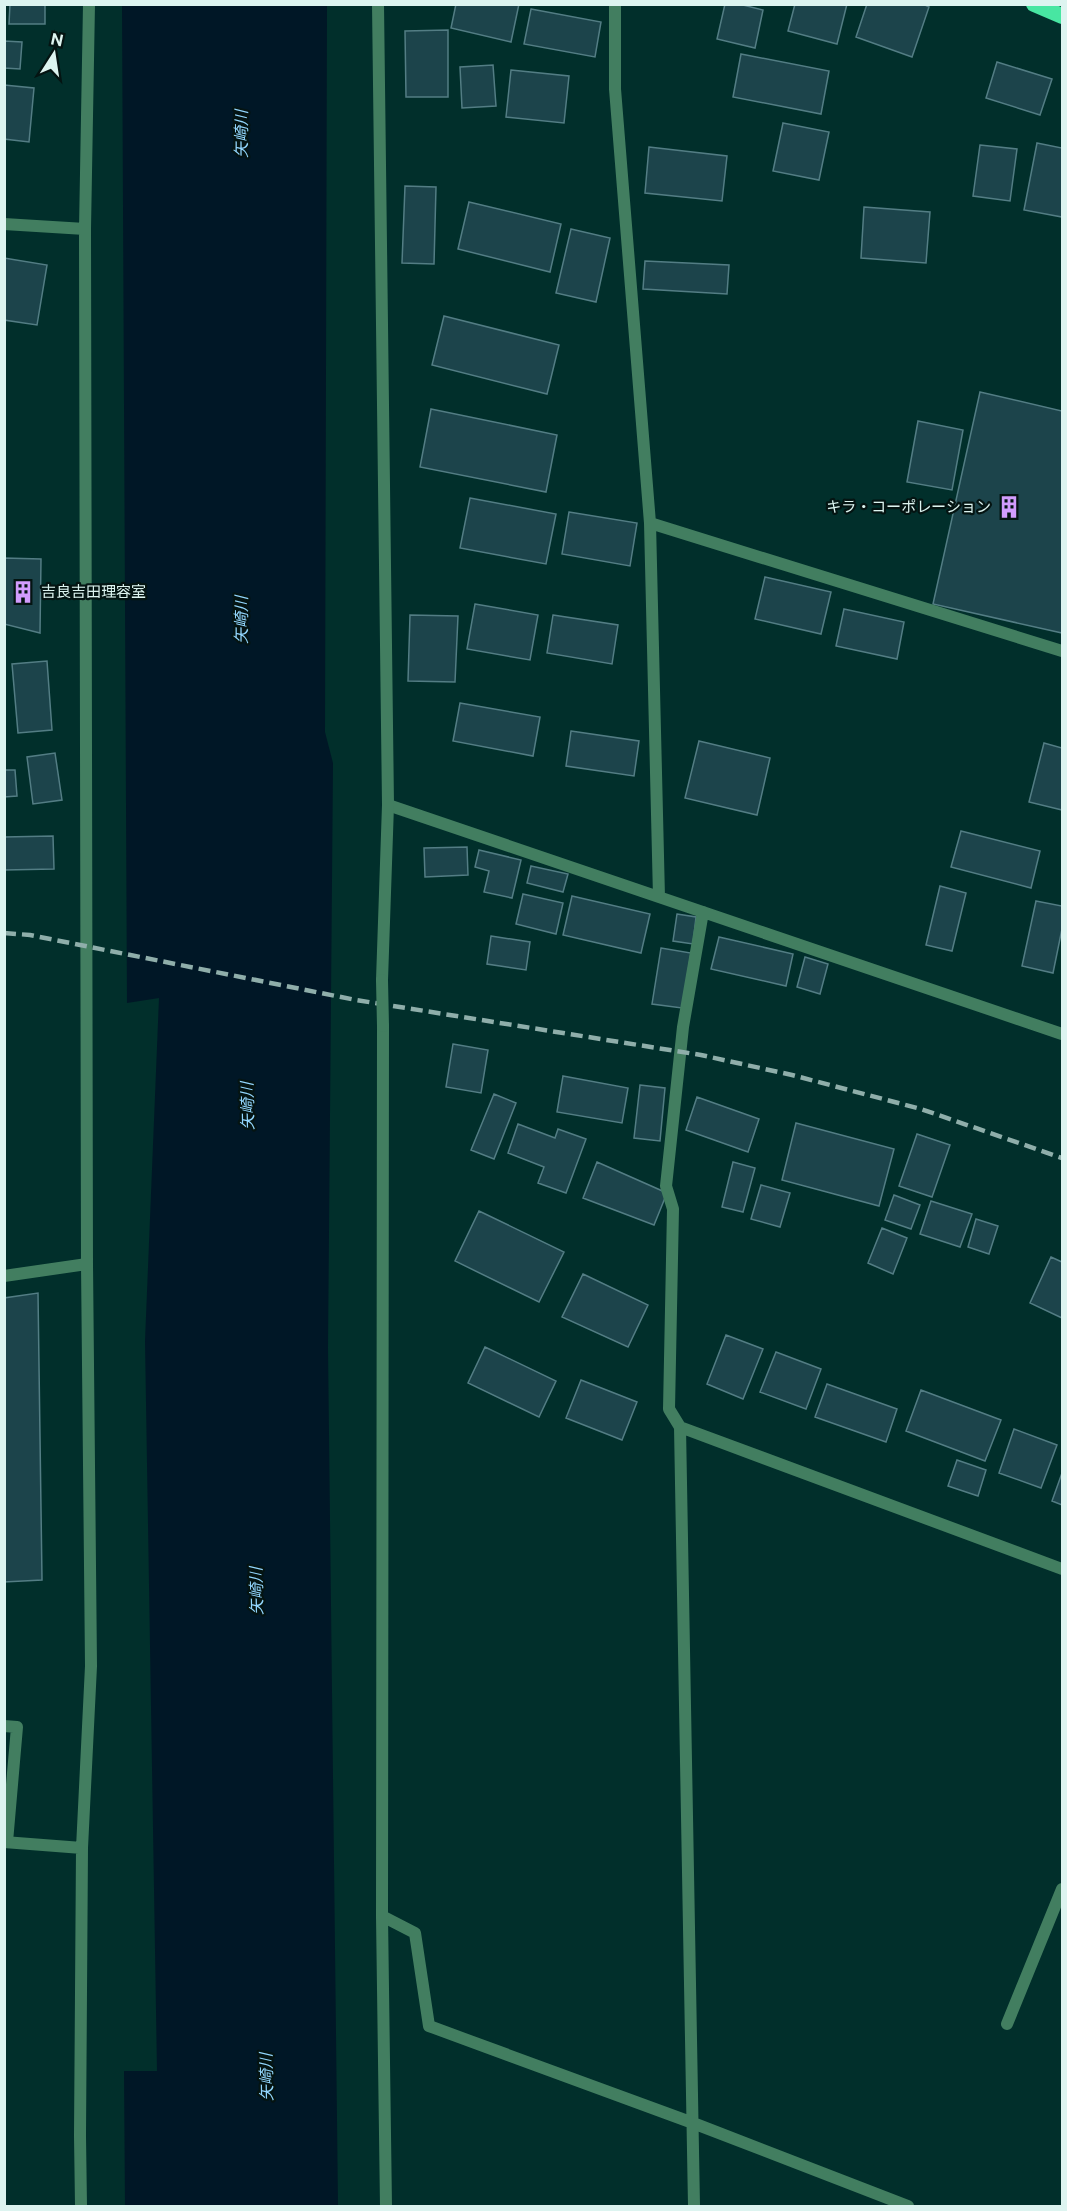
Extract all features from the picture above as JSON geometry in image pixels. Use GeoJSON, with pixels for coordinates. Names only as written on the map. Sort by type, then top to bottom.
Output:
{"type":"FeatureCollection","features":[{"type":"Feature","properties":{"kind":"highway"},"geometry":{"type":"LineString","coordinates":[[1034,4],[1062,16]]}},
{"type":"Feature","properties":{"kind":"street"},"geometry":{"type":"LineString","coordinates":[[81,2206],[82,1848],[91,1666],[87,1264],[85,229],[89,4]]}},
{"type":"Feature","properties":{"kind":"street"},"geometry":{"type":"LineString","coordinates":[[378,4],[388,805],[382,980],[382,1916],[386,2206]]}},
{"type":"Feature","properties":{"kind":"street"},"geometry":{"type":"LineString","coordinates":[[615,4],[615,89],[650,523],[659,897]]}},
{"type":"Feature","properties":{"kind":"street"},"geometry":{"type":"LineString","coordinates":[[4,224],[85,229]]}},
{"type":"Feature","properties":{"kind":"street"},"geometry":{"type":"LineString","coordinates":[[650,523],[1062,651]]}},
{"type":"Feature","properties":{"kind":"street"},"geometry":{"type":"LineString","coordinates":[[388,805],[1062,1034]]}},
{"type":"Feature","properties":{"kind":"street"},"geometry":{"type":"LineString","coordinates":[[694,2206],[680,1427],[669,1409],[673,1209],[666,1186],[683,1027],[703,912]]}},
{"type":"Feature","properties":{"kind":"street"},"geometry":{"type":"LineString","coordinates":[[4,1276],[87,1264]]}},
{"type":"Feature","properties":{"kind":"street"},"geometry":{"type":"LineString","coordinates":[[680,1427],[1062,1569]]}},
{"type":"Feature","properties":{"kind":"street"},"geometry":{"type":"LineString","coordinates":[[4,1726],[17,1727],[6,1842],[82,1848]]}},
{"type":"Feature","properties":{"kind":"street"},"geometry":{"type":"LineString","coordinates":[[1007,2024],[1062,1889]]}},
{"type":"Feature","properties":{"kind":"street"},"geometry":{"type":"LineString","coordinates":[[382,1916],[415,1933],[429,2026],[693,2123],[908,2206]]}},
{"type":"Feature","properties":{"kind":"water","name":"矢崎川"},"geometry":{"type":"Polygon","coordinates":[[[122,5],[327,5],[325,732],[333,763],[328,1348],[338,2206],[125,2206],[124,2071],[157,2071],[145,1341],[159,998],[127,1003],[122,5]]]}},
{"type":"Feature","properties":{"kind":"building"},"geometry":{"type":"Polygon","coordinates":[[[10,4],[45,4],[45,24],[9,24],[10,4]]]}},
{"type":"Feature","properties":{"kind":"building"},"geometry":{"type":"Polygon","coordinates":[[[456,4],[519,4],[511,42],[451,28],[456,4]]]}},
{"type":"Feature","properties":{"kind":"building"},"geometry":{"type":"Polygon","coordinates":[[[725,4],[739,4],[763,10],[755,48],[717,39],[725,4]]]}},
{"type":"Feature","properties":{"kind":"building"},"geometry":{"type":"Polygon","coordinates":[[[795,4],[847,4],[837,44],[788,31],[795,4]]]}},
{"type":"Feature","properties":{"kind":"building"},"geometry":{"type":"Polygon","coordinates":[[[867,4],[923,4],[929,7],[912,57],[856,37],[867,4]]]}},
{"type":"Feature","properties":{"kind":"building"},"geometry":{"type":"Polygon","coordinates":[[[531,9],[601,22],[595,57],[524,44],[531,9]]]}},
{"type":"Feature","properties":{"kind":"building"},"geometry":{"type":"Polygon","coordinates":[[[448,30],[448,97],[406,97],[405,31],[448,30]]]}},
{"type":"Feature","properties":{"kind":"building"},"geometry":{"type":"Polygon","coordinates":[[[4,41],[22,42],[20,69],[4,68],[4,41]]]}},
{"type":"Feature","properties":{"kind":"building"},"geometry":{"type":"Polygon","coordinates":[[[741,54],[829,71],[821,114],[733,97],[741,54]]]}},
{"type":"Feature","properties":{"kind":"building"},"geometry":{"type":"Polygon","coordinates":[[[997,62],[1052,79],[1040,115],[986,98],[997,62]]]}},
{"type":"Feature","properties":{"kind":"building"},"geometry":{"type":"Polygon","coordinates":[[[493,65],[496,106],[462,108],[460,67],[493,65]]]}},
{"type":"Feature","properties":{"kind":"building"},"geometry":{"type":"Polygon","coordinates":[[[511,70],[569,76],[564,123],[506,117],[511,70]]]}},
{"type":"Feature","properties":{"kind":"building"},"geometry":{"type":"Polygon","coordinates":[[[4,85],[34,88],[29,142],[4,139],[4,85]]]}},
{"type":"Feature","properties":{"kind":"building"},"geometry":{"type":"Polygon","coordinates":[[[783,123],[829,132],[819,180],[773,171],[783,123]]]}},
{"type":"Feature","properties":{"kind":"building"},"geometry":{"type":"Polygon","coordinates":[[[1037,143],[1062,148],[1062,217],[1024,210],[1037,143]]]}},
{"type":"Feature","properties":{"kind":"building"},"geometry":{"type":"Polygon","coordinates":[[[980,145],[1017,149],[1010,201],[973,196],[980,145]]]}},
{"type":"Feature","properties":{"kind":"building"},"geometry":{"type":"Polygon","coordinates":[[[649,147],[727,156],[722,201],[645,193],[649,147]]]}},
{"type":"Feature","properties":{"kind":"building"},"geometry":{"type":"Polygon","coordinates":[[[405,186],[436,187],[434,264],[402,263],[405,186]]]}},
{"type":"Feature","properties":{"kind":"building"},"geometry":{"type":"Polygon","coordinates":[[[469,202],[561,224],[550,272],[458,249],[469,202]]]}},
{"type":"Feature","properties":{"kind":"building"},"geometry":{"type":"Polygon","coordinates":[[[864,207],[930,212],[926,263],[861,258],[864,207]]]}},
{"type":"Feature","properties":{"kind":"building"},"geometry":{"type":"Polygon","coordinates":[[[571,229],[610,238],[596,302],[556,293],[571,229]]]}},
{"type":"Feature","properties":{"kind":"building"},"geometry":{"type":"Polygon","coordinates":[[[4,258],[47,265],[37,325],[4,320],[4,258]]]}},
{"type":"Feature","properties":{"kind":"building"},"geometry":{"type":"Polygon","coordinates":[[[645,261],[729,265],[727,294],[643,289],[645,261]]]}},
{"type":"Feature","properties":{"kind":"building"},"geometry":{"type":"Polygon","coordinates":[[[444,316],[559,345],[547,394],[432,365],[444,316]]]}},
{"type":"Feature","properties":{"kind":"building","name":"キラ・コーポレーション"},"geometry":{"type":"Polygon","coordinates":[[[980,392],[1062,411],[1062,633],[933,604],[980,392]]]}},
{"type":"Feature","properties":{"kind":"building"},"geometry":{"type":"Polygon","coordinates":[[[431,409],[557,435],[546,492],[420,467],[431,409]]]}},
{"type":"Feature","properties":{"kind":"building"},"geometry":{"type":"Polygon","coordinates":[[[918,421],[963,430],[952,490],[907,482],[918,421]]]}},
{"type":"Feature","properties":{"kind":"building"},"geometry":{"type":"Polygon","coordinates":[[[470,498],[556,514],[546,564],[460,548],[470,498]]]}},
{"type":"Feature","properties":{"kind":"building"},"geometry":{"type":"Polygon","coordinates":[[[569,512],[637,523],[630,566],[562,554],[569,512]]]}},
{"type":"Feature","properties":{"kind":"building","name":"吉良吉田理容室"},"geometry":{"type":"Polygon","coordinates":[[[4,558],[41,559],[40,633],[4,624],[4,558]]]}},
{"type":"Feature","properties":{"kind":"building"},"geometry":{"type":"Polygon","coordinates":[[[765,577],[831,592],[821,634],[755,619],[765,577]]]}},
{"type":"Feature","properties":{"kind":"building"},"geometry":{"type":"Polygon","coordinates":[[[475,604],[538,615],[530,660],[467,649],[475,604]]]}},
{"type":"Feature","properties":{"kind":"building"},"geometry":{"type":"Polygon","coordinates":[[[844,609],[904,622],[897,659],[836,646],[844,609]]]}},
{"type":"Feature","properties":{"kind":"building"},"geometry":{"type":"Polygon","coordinates":[[[410,615],[458,616],[455,682],[408,681],[410,615]]]}},
{"type":"Feature","properties":{"kind":"building"},"geometry":{"type":"Polygon","coordinates":[[[553,615],[618,625],[612,664],[547,653],[553,615]]]}},
{"type":"Feature","properties":{"kind":"building"},"geometry":{"type":"Polygon","coordinates":[[[47,661],[52,730],[18,733],[12,664],[47,661]]]}},
{"type":"Feature","properties":{"kind":"building"},"geometry":{"type":"Polygon","coordinates":[[[460,703],[540,717],[533,756],[453,741],[460,703]]]}},
{"type":"Feature","properties":{"kind":"building"},"geometry":{"type":"Polygon","coordinates":[[[571,731],[639,741],[634,776],[566,766],[571,731]]]}},
{"type":"Feature","properties":{"kind":"building"},"geometry":{"type":"Polygon","coordinates":[[[699,741],[770,758],[757,815],[685,798],[699,741]]]}},
{"type":"Feature","properties":{"kind":"building"},"geometry":{"type":"Polygon","coordinates":[[[1044,743],[1062,748],[1062,810],[1029,802],[1044,743]]]}},
{"type":"Feature","properties":{"kind":"building"},"geometry":{"type":"Polygon","coordinates":[[[55,753],[62,800],[33,804],[27,757],[55,753]]]}},
{"type":"Feature","properties":{"kind":"building"},"geometry":{"type":"Polygon","coordinates":[[[4,770],[15,770],[17,796],[4,797],[4,770]]]}},
{"type":"Feature","properties":{"kind":"building"},"geometry":{"type":"Polygon","coordinates":[[[961,831],[1040,851],[1031,888],[951,867],[961,831]]]}},
{"type":"Feature","properties":{"kind":"building"},"geometry":{"type":"Polygon","coordinates":[[[53,836],[54,869],[4,870],[4,837],[53,836]]]}},
{"type":"Feature","properties":{"kind":"building"},"geometry":{"type":"Polygon","coordinates":[[[467,847],[468,875],[425,877],[424,848],[467,847]]]}},
{"type":"Feature","properties":{"kind":"building"},"geometry":{"type":"Polygon","coordinates":[[[479,850],[521,860],[512,898],[484,892],[489,871],[475,867],[479,850]]]}},
{"type":"Feature","properties":{"kind":"building"},"geometry":{"type":"Polygon","coordinates":[[[531,866],[568,874],[563,892],[527,883],[531,866]]]}},
{"type":"Feature","properties":{"kind":"building"},"geometry":{"type":"Polygon","coordinates":[[[940,886],[966,893],[952,951],[926,945],[940,886]]]}},
{"type":"Feature","properties":{"kind":"building"},"geometry":{"type":"Polygon","coordinates":[[[523,894],[563,903],[556,934],[516,924],[523,894]]]}},
{"type":"Feature","properties":{"kind":"building"},"geometry":{"type":"Polygon","coordinates":[[[572,896],[650,914],[641,953],[563,935],[572,896]]]}},
{"type":"Feature","properties":{"kind":"building"},"geometry":{"type":"Polygon","coordinates":[[[1036,901],[1062,906],[1062,929],[1053,973],[1022,966],[1036,901]]]}},
{"type":"Feature","properties":{"kind":"building"},"geometry":{"type":"Polygon","coordinates":[[[677,914],[696,917],[693,944],[673,941],[677,914]]]}},
{"type":"Feature","properties":{"kind":"building"},"geometry":{"type":"Polygon","coordinates":[[[491,936],[530,942],[526,970],[487,964],[491,936]]]}},
{"type":"Feature","properties":{"kind":"building"},"geometry":{"type":"Polygon","coordinates":[[[719,937],[793,954],[786,986],[711,969],[719,937]]]}},
{"type":"Feature","properties":{"kind":"building"},"geometry":{"type":"Polygon","coordinates":[[[661,948],[691,953],[682,1008],[652,1004],[661,948]]]}},
{"type":"Feature","properties":{"kind":"building"},"geometry":{"type":"Polygon","coordinates":[[[805,957],[828,964],[820,994],[797,987],[805,957]]]}},
{"type":"Feature","properties":{"kind":"building"},"geometry":{"type":"Polygon","coordinates":[[[453,1044],[488,1050],[481,1093],[446,1087],[453,1044]]]}},
{"type":"Feature","properties":{"kind":"building"},"geometry":{"type":"Polygon","coordinates":[[[563,1076],[628,1088],[622,1123],[557,1112],[563,1076]]]}},
{"type":"Feature","properties":{"kind":"building"},"geometry":{"type":"Polygon","coordinates":[[[640,1085],[665,1088],[660,1141],[634,1138],[640,1085]]]}},
{"type":"Feature","properties":{"kind":"building"},"geometry":{"type":"Polygon","coordinates":[[[494,1094],[516,1103],[494,1159],[471,1150],[494,1094]]]}},
{"type":"Feature","properties":{"kind":"building"},"geometry":{"type":"Polygon","coordinates":[[[697,1097],[759,1119],[748,1152],[686,1130],[697,1097]]]}},
{"type":"Feature","properties":{"kind":"building"},"geometry":{"type":"Polygon","coordinates":[[[796,1123],[894,1149],[879,1206],[782,1180],[796,1123]]]}},
{"type":"Feature","properties":{"kind":"building"},"geometry":{"type":"Polygon","coordinates":[[[518,1124],[555,1138],[558,1129],[586,1139],[566,1193],[538,1183],[544,1167],[508,1153],[518,1124]]]}},
{"type":"Feature","properties":{"kind":"building"},"geometry":{"type":"Polygon","coordinates":[[[917,1134],[950,1145],[932,1197],[899,1186],[917,1134]]]}},
{"type":"Feature","properties":{"kind":"building"},"geometry":{"type":"Polygon","coordinates":[[[597,1162],[667,1193],[654,1225],[583,1198],[597,1162]]]}},
{"type":"Feature","properties":{"kind":"building"},"geometry":{"type":"Polygon","coordinates":[[[733,1162],[755,1168],[743,1212],[722,1207],[733,1162]]]}},
{"type":"Feature","properties":{"kind":"building"},"geometry":{"type":"Polygon","coordinates":[[[761,1185],[790,1193],[780,1227],[751,1219],[761,1185]]]}},
{"type":"Feature","properties":{"kind":"building"},"geometry":{"type":"Polygon","coordinates":[[[894,1195],[920,1205],[911,1229],[885,1220],[894,1195]]]}},
{"type":"Feature","properties":{"kind":"building"},"geometry":{"type":"Polygon","coordinates":[[[931,1201],[972,1214],[960,1247],[920,1234],[931,1201]]]}},
{"type":"Feature","properties":{"kind":"building"},"geometry":{"type":"Polygon","coordinates":[[[479,1211],[564,1252],[539,1302],[455,1261],[479,1211]]]}},
{"type":"Feature","properties":{"kind":"building"},"geometry":{"type":"Polygon","coordinates":[[[976,1219],[998,1226],[989,1254],[968,1247],[976,1219]]]}},
{"type":"Feature","properties":{"kind":"building"},"geometry":{"type":"Polygon","coordinates":[[[882,1228],[907,1238],[893,1274],[868,1263],[882,1228]]]}},
{"type":"Feature","properties":{"kind":"building"},"geometry":{"type":"Polygon","coordinates":[[[1051,1257],[1062,1262],[1062,1318],[1030,1303],[1051,1257]]]}},
{"type":"Feature","properties":{"kind":"building"},"geometry":{"type":"Polygon","coordinates":[[[583,1274],[648,1305],[628,1347],[562,1317],[583,1274]]]}},
{"type":"Feature","properties":{"kind":"building"},"geometry":{"type":"Polygon","coordinates":[[[38,1293],[42,1580],[4,1582],[4,1298],[38,1293]]]}},
{"type":"Feature","properties":{"kind":"building"},"geometry":{"type":"Polygon","coordinates":[[[726,1335],[763,1349],[743,1399],[707,1384],[726,1335]]]}},
{"type":"Feature","properties":{"kind":"building"},"geometry":{"type":"Polygon","coordinates":[[[485,1347],[556,1381],[539,1417],[468,1383],[485,1347]]]}},
{"type":"Feature","properties":{"kind":"building"},"geometry":{"type":"Polygon","coordinates":[[[776,1352],[821,1369],[806,1409],[760,1392],[776,1352]]]}},
{"type":"Feature","properties":{"kind":"building"},"geometry":{"type":"Polygon","coordinates":[[[581,1380],[637,1402],[622,1440],[566,1418],[581,1380]]]}},
{"type":"Feature","properties":{"kind":"building"},"geometry":{"type":"Polygon","coordinates":[[[827,1384],[897,1409],[886,1442],[815,1417],[827,1384]]]}},
{"type":"Feature","properties":{"kind":"building"},"geometry":{"type":"Polygon","coordinates":[[[921,1390],[1001,1420],[985,1461],[906,1431],[921,1390]]]}},
{"type":"Feature","properties":{"kind":"building"},"geometry":{"type":"Polygon","coordinates":[[[1014,1429],[1057,1445],[1041,1488],[999,1473],[1014,1429]]]}},
{"type":"Feature","properties":{"kind":"building"},"geometry":{"type":"Polygon","coordinates":[[[957,1460],[986,1470],[978,1496],[948,1486],[957,1460]]]}},
{"type":"Feature","properties":{"kind":"building"},"geometry":{"type":"Polygon","coordinates":[[[1062,1473],[1062,1505],[1052,1501],[1062,1473]]]}},
{"type":"Feature","properties":{"kind":"railway"},"geometry":{"type":"LineString","coordinates":[[4,933],[30,935],[356,1000],[701,1055],[792,1075],[921,1109],[1062,1158]]}},
{"type":"Feature","properties":{"kind":"place","name":"キラ・コーポレーション"},"geometry":{"type":"Point","coordinates":[1009,507]}},
{"type":"Feature","properties":{"kind":"place","name":"吉良吉田理容室"},"geometry":{"type":"Point","coordinates":[23,592]}}]}
